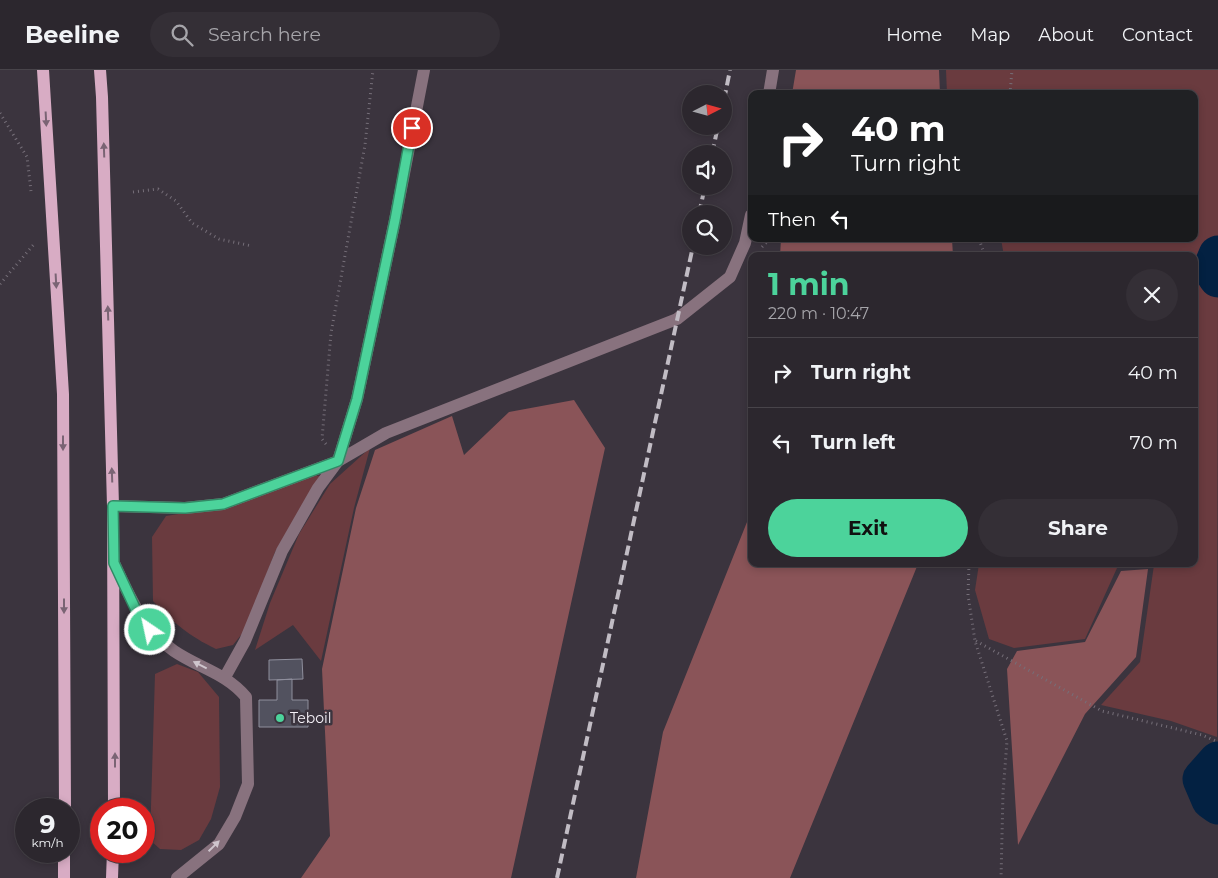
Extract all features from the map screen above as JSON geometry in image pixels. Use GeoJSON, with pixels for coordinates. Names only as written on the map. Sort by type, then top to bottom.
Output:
{"type":"FeatureCollection","features":[{"type":"Feature","properties":{"kind":"main road"},"geometry":{"type":"LineString","coordinates":[[43,70],[63,394],[64,798]]}},
{"type":"Feature","properties":{"kind":"main road"},"geometry":{"type":"LineString","coordinates":[[100,70],[113,506],[114,798]]}},
{"type":"Feature","properties":{"kind":"main road"},"geometry":{"type":"LineString","coordinates":[[64,863],[64,878]]}},
{"type":"Feature","properties":{"kind":"main road"},"geometry":{"type":"LineString","coordinates":[[112,878],[113,863]]}},
{"type":"Feature","properties":{"kind":"street"},"geometry":{"type":"LineString","coordinates":[[225,678],[245,641],[282,551],[318,488],[338,461],[357,399],[395,220],[424,70]]}},
{"type":"Feature","properties":{"kind":"street"},"geometry":{"type":"LineString","coordinates":[[770,90],[773,70]]}},
{"type":"Feature","properties":{"kind":"street"},"geometry":{"type":"LineString","coordinates":[[113,506],[185,508],[223,504],[338,461],[386,433],[677,319],[730,277],[745,244],[748,229]]}},
{"type":"Feature","properties":{"kind":"street"},"geometry":{"type":"LineString","coordinates":[[114,563],[136,610],[150,630],[174,651],[225,678],[246,697],[248,784],[236,817],[219,844],[178,878]]}},
{"type":"Feature","properties":{"kind":"path"},"geometry":{"type":"LineString","coordinates":[[338,461],[322,439],[332,333],[365,145],[373,70]]}},
{"type":"Feature","properties":{"kind":"path"},"geometry":{"type":"LineString","coordinates":[[1010,90],[1012,70]]}},
{"type":"Feature","properties":{"kind":"path"},"geometry":{"type":"LineString","coordinates":[[0,113],[27,157],[32,192],[37,196]]}},
{"type":"Feature","properties":{"kind":"path"},"geometry":{"type":"LineString","coordinates":[[133,192],[158,189],[176,201],[192,223],[219,239],[252,246]]}},
{"type":"Feature","properties":{"kind":"path"},"geometry":{"type":"LineString","coordinates":[[0,284],[35,246],[36,236]]}},
{"type":"Feature","properties":{"kind":"path"},"geometry":{"type":"LineString","coordinates":[[969,567],[968,595],[975,641],[1007,740],[1003,793],[1001,878]]}},
{"type":"Feature","properties":{"kind":"path"},"geometry":{"type":"LineString","coordinates":[[975,641],[1102,711],[1202,735],[1218,742]]}},
{"type":"Feature","properties":{"kind":"shaded area"},"geometry":{"type":"Polygon","coordinates":[[[796,70],[939,70],[940,90],[793,90],[796,70]]]}},
{"type":"Feature","properties":{"kind":"shaded area"},"geometry":{"type":"Polygon","coordinates":[[[946,70],[1218,70],[1218,238],[1204,272],[1218,290],[1217,737],[1171,721],[1101,705],[1140,662],[1154,567],[1198,567],[1198,252],[1003,252],[1002,242],[1198,242],[1198,90],[947,90],[946,70]]]}},
{"type":"Feature","properties":{"kind":"shaded area"},"geometry":{"type":"Polygon","coordinates":[[[781,242],[952,242],[953,252],[780,252],[781,242]]]}},
{"type":"Feature","properties":{"kind":"shaded area"},"geometry":{"type":"Polygon","coordinates":[[[574,400],[605,448],[511,878],[301,878],[330,836],[322,669],[356,508],[375,450],[452,416],[464,455],[509,412],[574,400]]]}},
{"type":"Feature","properties":{"kind":"shaded area"},"geometry":{"type":"Polygon","coordinates":[[[370,448],[354,508],[321,661],[293,625],[255,650],[270,603],[299,534],[330,484],[370,448]]]}},
{"type":"Feature","properties":{"kind":"shaded area"},"geometry":{"type":"Polygon","coordinates":[[[312,475],[320,476],[275,552],[245,630],[233,645],[216,649],[206,644],[182,628],[153,601],[152,537],[166,516],[222,507],[312,475]]]}},
{"type":"Feature","properties":{"kind":"shaded area"},"geometry":{"type":"Polygon","coordinates":[[[748,520],[748,567],[917,567],[790,878],[636,878],[663,732],[748,520]]]}},
{"type":"Feature","properties":{"kind":"shaded area"},"geometry":{"type":"Polygon","coordinates":[[[979,567],[1129,567],[1117,568],[1085,639],[1014,648],[989,639],[975,590],[979,567]]]}},
{"type":"Feature","properties":{"kind":"shaded area"},"geometry":{"type":"Polygon","coordinates":[[[1148,569],[1136,657],[1085,714],[1018,845],[1007,669],[1017,651],[1085,642],[1121,571],[1148,569]]]}},
{"type":"Feature","properties":{"kind":"shaded area"},"geometry":{"type":"Polygon","coordinates":[[[177,664],[198,672],[219,697],[220,787],[211,819],[199,840],[181,850],[160,849],[155,844],[155,798],[151,798],[155,674],[177,664]]]}},
{"type":"Feature","properties":{"kind":"building"},"geometry":{"type":"Polygon","coordinates":[[[302,659],[303,679],[269,680],[269,660],[302,659]]]}},
{"type":"Feature","properties":{"kind":"building"},"geometry":{"type":"Polygon","coordinates":[[[292,679],[292,700],[308,700],[308,727],[259,727],[259,700],[277,700],[277,680],[292,679]]]}},
{"type":"Feature","properties":{"kind":"waterway"},"geometry":{"type":"LineString","coordinates":[[1218,255],[1212,269],[1218,278]]}},
{"type":"Feature","properties":{"kind":"waterway"},"geometry":{"type":"LineString","coordinates":[[1218,761],[1202,779],[1211,800],[1218,805]]}},
{"type":"Feature","properties":{"kind":"railway"},"geometry":{"type":"LineString","coordinates":[[727,85],[730,70]]}},
{"type":"Feature","properties":{"kind":"railway"},"geometry":{"type":"LineString","coordinates":[[714,145],[716,135]]}},
{"type":"Feature","properties":{"kind":"railway"},"geometry":{"type":"LineString","coordinates":[[701,205],[703,195]]}},
{"type":"Feature","properties":{"kind":"railway"},"geometry":{"type":"LineString","coordinates":[[557,878],[691,255]]}},
{"type":"Feature","properties":{"kind":"place","name":"Teboil"},"geometry":{"type":"Point","coordinates":[280,718]}},
{"type":"Feature","properties":{"kind":"route"},"geometry":{"type":"LineString","coordinates":[[150,630],[136,610],[114,563],[113,506],[185,508],[223,504],[338,461],[357,399],[395,220],[412,128]]}}]}
